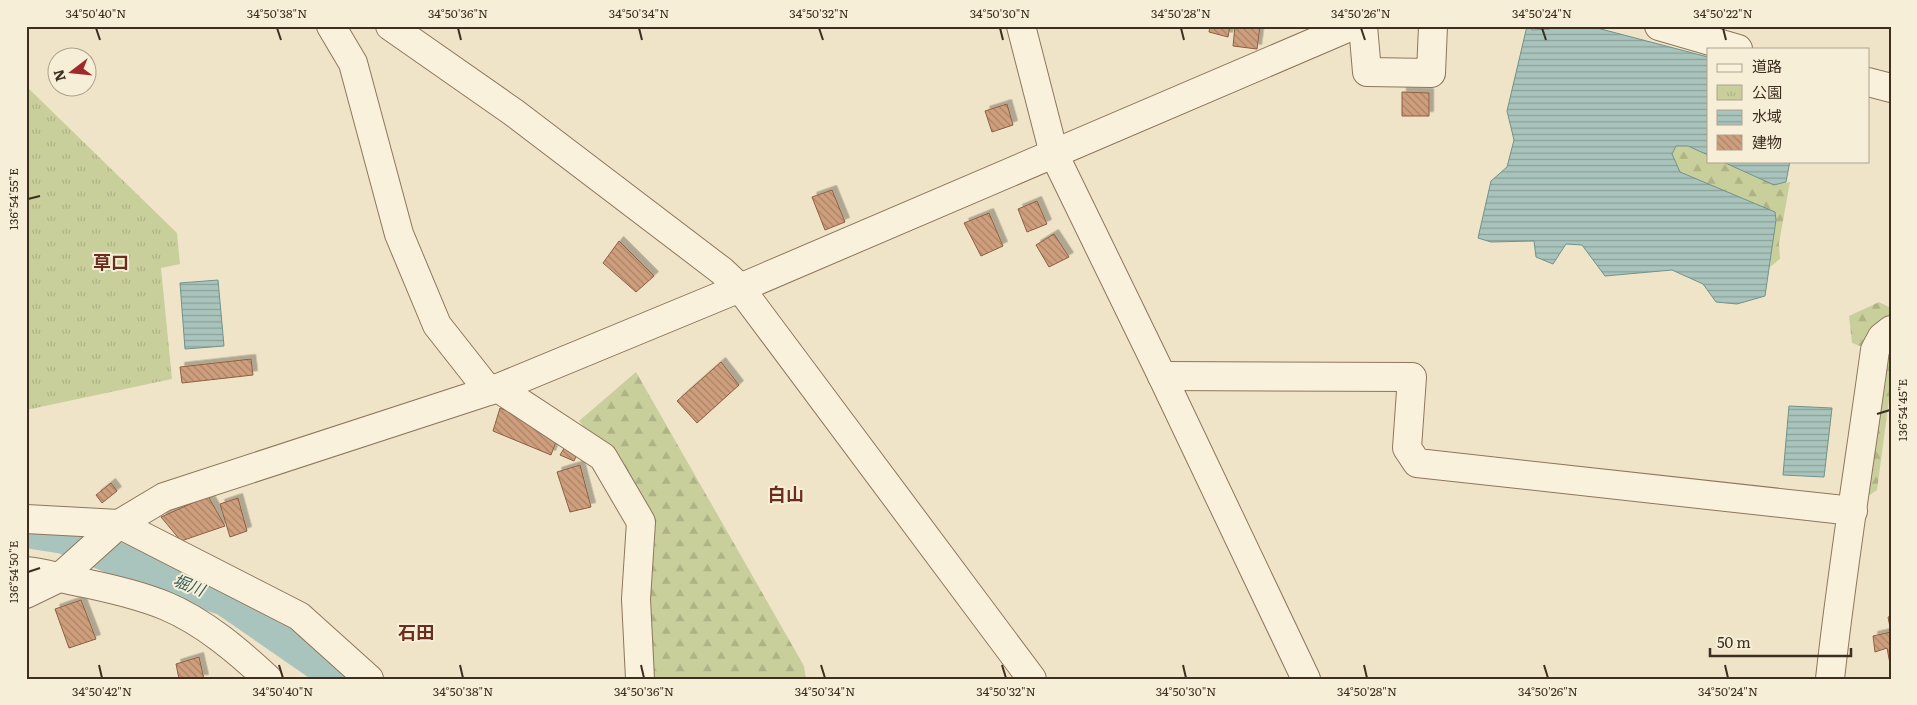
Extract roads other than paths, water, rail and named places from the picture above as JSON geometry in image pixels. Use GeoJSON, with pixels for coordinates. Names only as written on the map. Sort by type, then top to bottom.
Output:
{"type":"FeatureCollection","features":[{"type":"Feature","properties":{"kind":"street"},"geometry":{"type":"LineString","coordinates":[[332,26],[353,63],[399,234],[438,325],[493,390],[603,457],[642,522],[636,599],[640,679]]}},
{"type":"Feature","properties":{"kind":"street"},"geometry":{"type":"LineString","coordinates":[[390,26],[513,112],[715,265],[740,288],[1032,679]]}},
{"type":"Feature","properties":{"kind":"street"},"geometry":{"type":"LineString","coordinates":[[1021,26],[1054,154],[1306,679]]}},
{"type":"Feature","properties":{"kind":"street"},"geometry":{"type":"LineString","coordinates":[[26,594],[59,578],[118,524],[164,497],[493,390],[740,288],[1352,26]]}},
{"type":"Feature","properties":{"kind":"street"},"geometry":{"type":"LineString","coordinates":[[1363,26],[1367,72],[1431,73],[1433,26]]}},
{"type":"Feature","properties":{"kind":"street"},"geometry":{"type":"LineString","coordinates":[[1658,26],[1735,48]]}},
{"type":"Feature","properties":{"kind":"street"},"geometry":{"type":"LineString","coordinates":[[1870,83],[1891,88]]}},
{"type":"Feature","properties":{"kind":"street"},"geometry":{"type":"LineString","coordinates":[[1830,679],[1838,607],[1875,350],[1882,337],[1891,330]]}},
{"type":"Feature","properties":{"kind":"street"},"geometry":{"type":"LineString","coordinates":[[1162,376],[1412,377],[1407,448],[1417,463],[1853,511]]}},
{"type":"Feature","properties":{"kind":"street"},"geometry":{"type":"LineString","coordinates":[[26,519],[118,524],[299,616],[369,679]]}},
{"type":"Feature","properties":{"kind":"street"},"geometry":{"type":"LineString","coordinates":[[26,571],[42,572],[59,578],[100,586],[167,606],[240,652],[268,679]]}},
{"type":"Feature","properties":{"kind":"water"},"geometry":{"type":"Polygon","coordinates":[[[1527,26],[1530,26],[1532,30],[1550,29],[1553,26],[1597,28],[1707,57],[1707,155],[1688,146],[1676,146],[1672,154],[1680,172],[1775,212],[1776,220],[1765,296],[1737,304],[1716,302],[1703,284],[1672,270],[1605,276],[1582,245],[1566,244],[1553,264],[1536,257],[1534,241],[1491,242],[1478,238],[1491,181],[1507,167],[1514,140],[1507,111],[1527,26]]]}},
{"type":"Feature","properties":{"kind":"water"},"geometry":{"type":"Polygon","coordinates":[[[1723,162],[1790,162],[1786,182],[1774,185],[1723,162]]]}},
{"type":"Feature","properties":{"kind":"water"},"geometry":{"type":"Polygon","coordinates":[[[218,280],[224,346],[185,349],[180,283],[218,280]]]}},
{"type":"Feature","properties":{"kind":"water"},"geometry":{"type":"Polygon","coordinates":[[[1789,406],[1832,408],[1824,477],[1783,475],[1789,406]]]}},
{"type":"Feature","properties":{"kind":"waterway","name":"堀川"},"geometry":{"type":"LineString","coordinates":[[26,531],[64,537],[159,576],[225,599],[319,664],[330,679]]}},
{"type":"Feature","properties":{"kind":"district","name":"草口"},"geometry":{"type":"Point","coordinates":[111,263]}},
{"type":"Feature","properties":{"kind":"district","name":"白山"},"geometry":{"type":"Point","coordinates":[786,495]}},
{"type":"Feature","properties":{"kind":"district","name":"石田"},"geometry":{"type":"Point","coordinates":[416,633]}}]}
